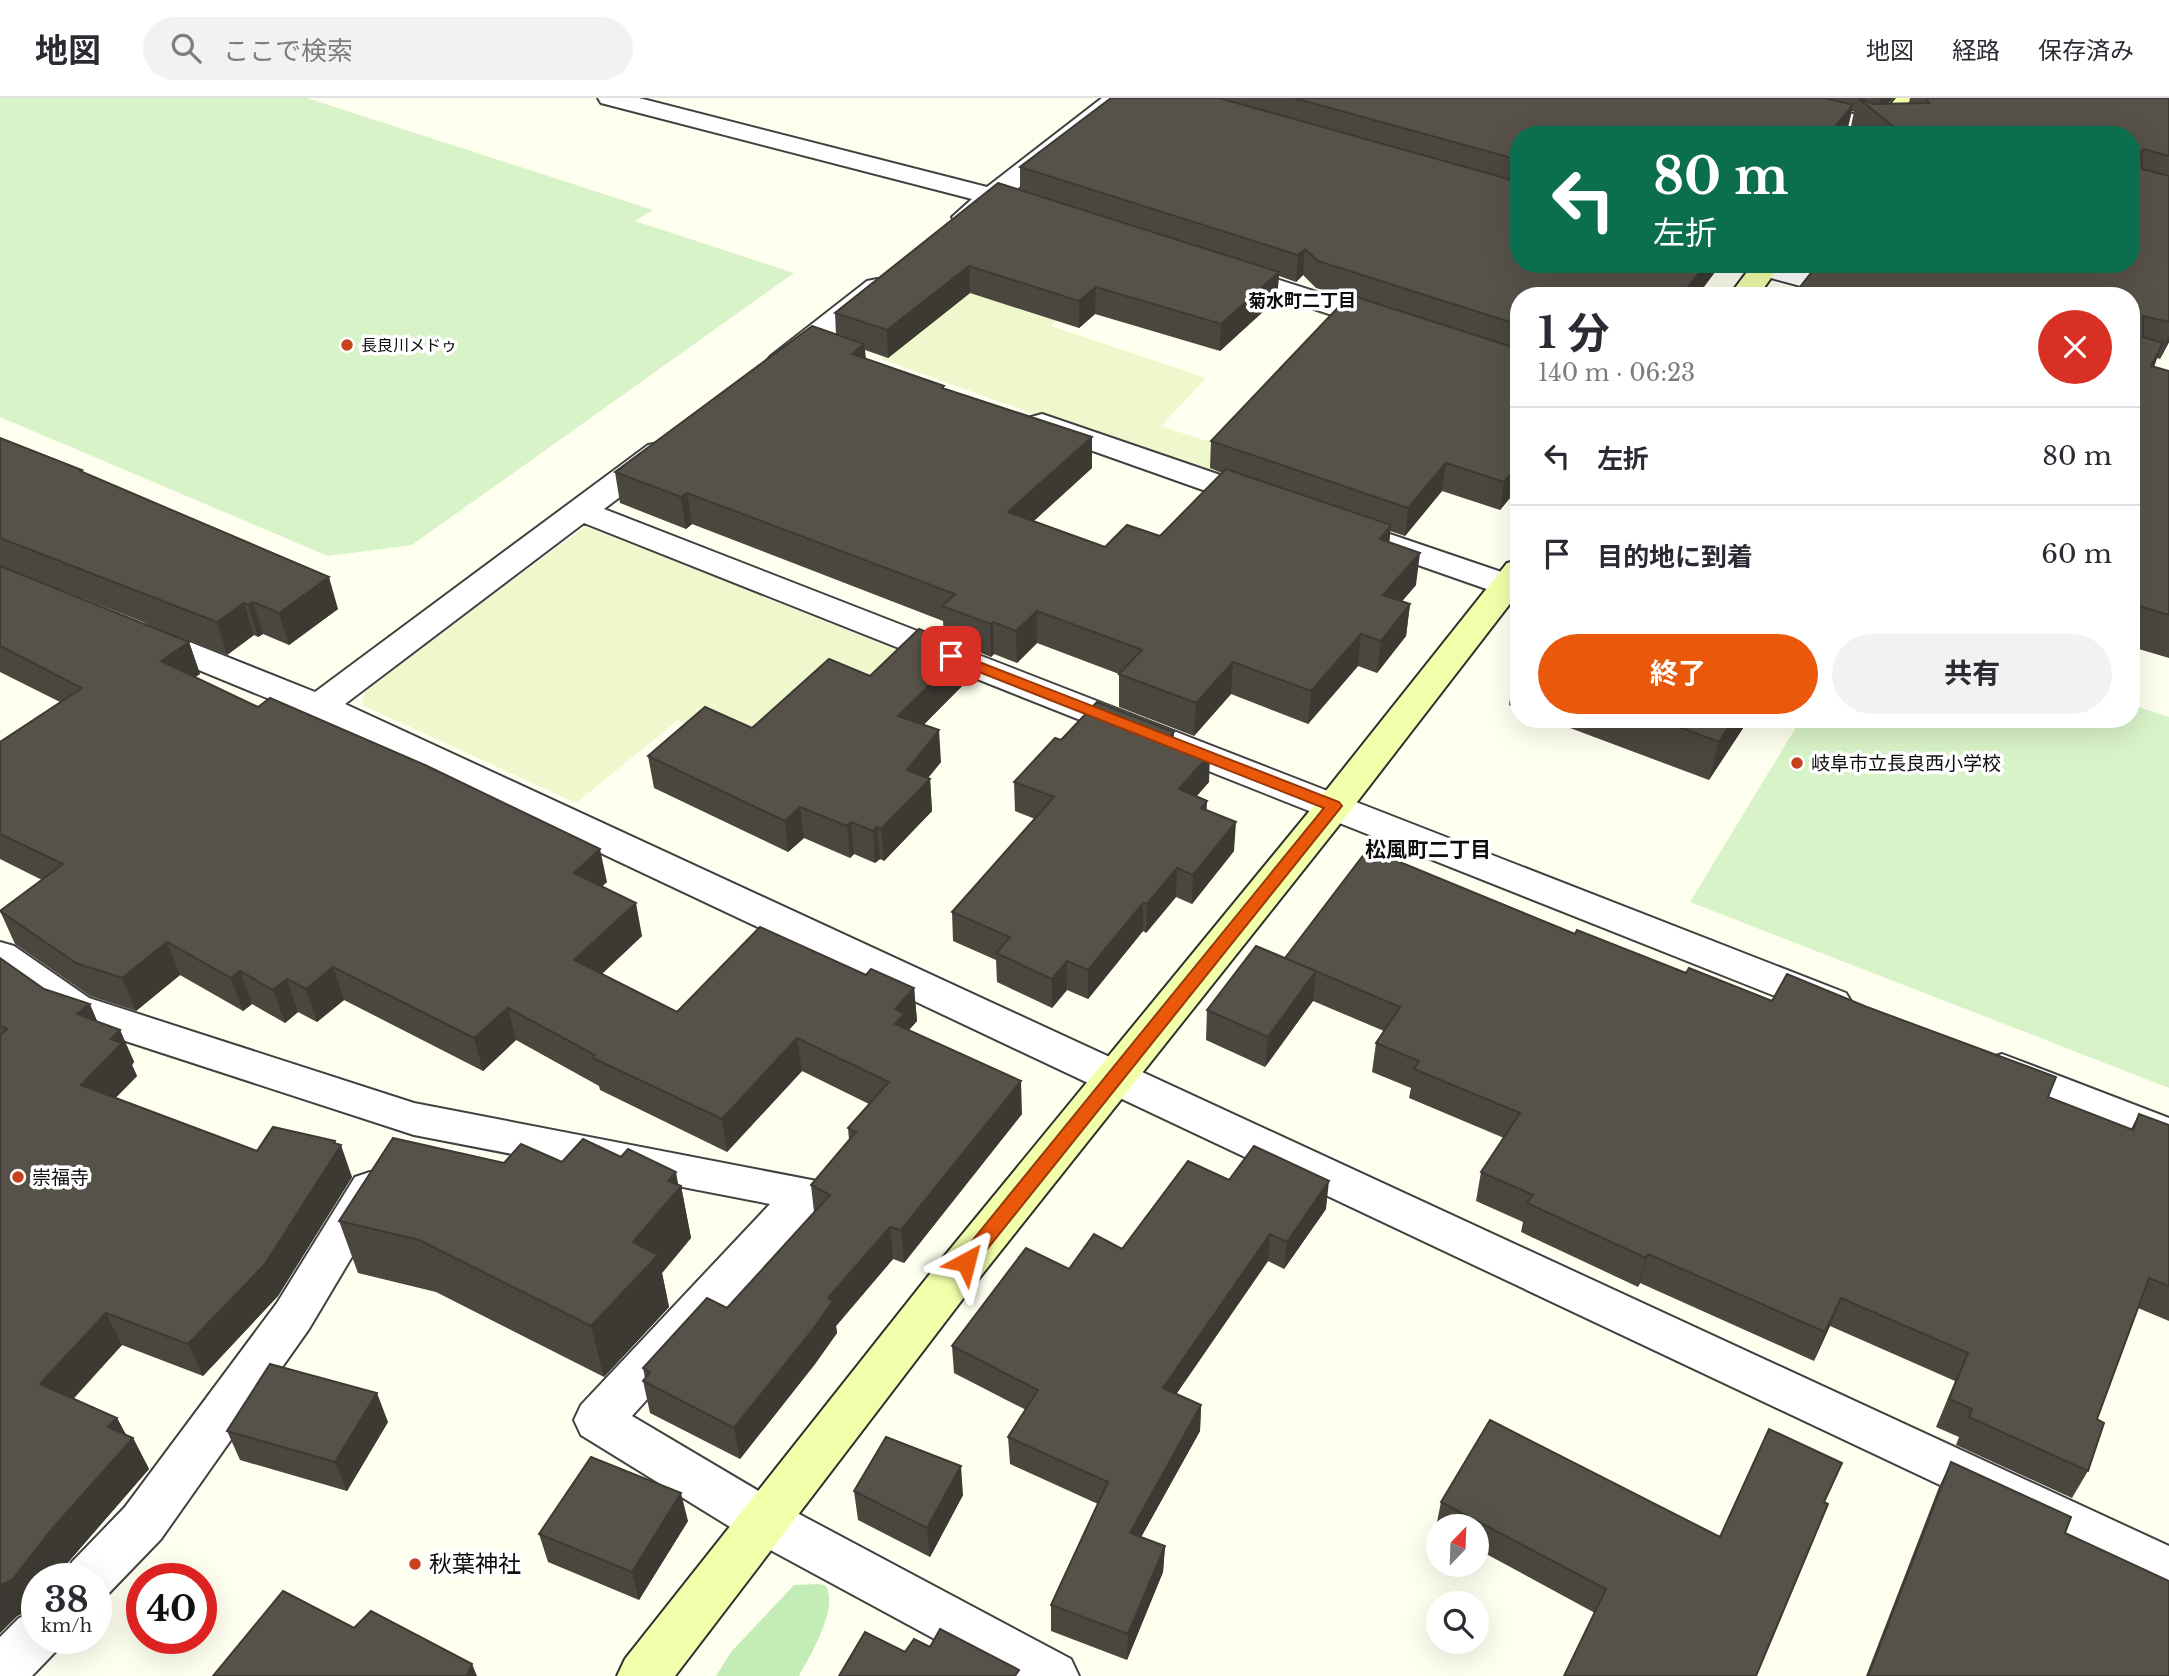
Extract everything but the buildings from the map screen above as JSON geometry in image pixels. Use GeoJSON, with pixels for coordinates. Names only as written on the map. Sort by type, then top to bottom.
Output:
{"type":"FeatureCollection","features":[{"type":"Feature","properties":{"kind":"street"},"geometry":{"type":"LineString","coordinates":[[610,98],[651,103],[992,195],[1031,208]]}},
{"type":"Feature","properties":{"kind":"street"},"geometry":{"type":"LineString","coordinates":[[948,230],[1118,98]]}},
{"type":"Feature","properties":{"kind":"street"},"geometry":{"type":"LineString","coordinates":[[1763,98],[1864,126]]}},
{"type":"Feature","properties":{"kind":"street"},"geometry":{"type":"LineString","coordinates":[[1893,126],[1909,98]]}},
{"type":"Feature","properties":{"kind":"street"},"geometry":{"type":"LineString","coordinates":[[1203,264],[1413,332]]}},
{"type":"Feature","properties":{"kind":"street"},"geometry":{"type":"LineString","coordinates":[[754,382],[821,346],[894,273]]}},
{"type":"Feature","properties":{"kind":"street"},"geometry":{"type":"LineString","coordinates":[[1787,273],[1838,287]]}},
{"type":"Feature","properties":{"kind":"street"},"geometry":{"type":"LineString","coordinates":[[1014,414],[1286,508]]}},
{"type":"Feature","properties":{"kind":"street"},"geometry":{"type":"LineString","coordinates":[[319,706],[678,438]]}},
{"type":"Feature","properties":{"kind":"street"},"geometry":{"type":"LineString","coordinates":[[581,511],[1861,1014]]}},
{"type":"Feature","properties":{"kind":"street"},"geometry":{"type":"LineString","coordinates":[[1351,531],[1510,577]]}},
{"type":"Feature","properties":{"kind":"street"},"geometry":{"type":"LineString","coordinates":[[643,1676],[766,1522],[949,1283],[1334,806],[1510,582]]}},
{"type":"Feature","properties":{"kind":"street"},"geometry":{"type":"LineString","coordinates":[[115,624],[319,706],[2169,1570]]}},
{"type":"Feature","properties":{"kind":"street"},"geometry":{"type":"LineString","coordinates":[[0,956],[75,1009],[414,1119],[807,1194],[598,1420],[766,1522],[1053,1676]]}},
{"type":"Feature","properties":{"kind":"street"},"geometry":{"type":"LineString","coordinates":[[1964,1055],[2169,1136]]}},
{"type":"Feature","properties":{"kind":"street"},"geometry":{"type":"LineString","coordinates":[[104,1563],[143,1523],[293,1316],[414,1119]]}},
{"type":"Feature","properties":{"kind":"street"},"geometry":{"type":"LineString","coordinates":[[0,1674],[21,1652]]}},
{"type":"Feature","properties":{"kind":"green space","name":"長良川メドゥ"},"geometry":{"type":"Polygon","coordinates":[[[0,98],[307,98],[653,210],[635,221],[794,273],[412,545],[328,556],[0,417],[0,98]]]}},
{"type":"Feature","properties":{"kind":"green space"},"geometry":{"type":"Polygon","coordinates":[[[983,280],[1069,309],[1051,326],[1206,378],[1161,426],[1372,495],[1345,526],[881,359],[983,280]]]}},
{"type":"Feature","properties":{"kind":"green space"},"geometry":{"type":"Polygon","coordinates":[[[586,526],[907,654],[803,773],[678,720],[576,803],[362,705],[366,689],[586,526]]]}},
{"type":"Feature","properties":{"kind":"green space","name":"岐阜市立長良西小学校"},"geometry":{"type":"Polygon","coordinates":[[[2140,708],[2169,717],[2169,1088],[1690,902],[1796,728],[2140,728],[2140,708]]]}},
{"type":"Feature","properties":{"kind":"green space"},"geometry":{"type":"Polygon","coordinates":[[[794,1585],[826,1586],[829,1607],[821,1632],[799,1676],[716,1676],[731,1652],[794,1585]]]}},
{"type":"Feature","properties":{"kind":"place","name":"長良川メドゥ"},"geometry":{"type":"Point","coordinates":[347,345]}},
{"type":"Feature","properties":{"kind":"place","name":"岐阜市立長良西小学校"},"geometry":{"type":"Point","coordinates":[1797,763]}},
{"type":"Feature","properties":{"kind":"place","name":"崇福寺"},"geometry":{"type":"Point","coordinates":[18,1177]}},
{"type":"Feature","properties":{"kind":"place","name":"秋葉神社"},"geometry":{"type":"Point","coordinates":[415,1564]}},
{"type":"Feature","properties":{"kind":"district","name":"菊水町二丁目"},"geometry":{"type":"Point","coordinates":[1302,301]}},
{"type":"Feature","properties":{"kind":"district","name":"松風町二丁目"},"geometry":{"type":"Point","coordinates":[1428,850]}},
{"type":"Feature","properties":{"kind":"route"},"geometry":{"type":"LineString","coordinates":[[951,656],[1334,806],[966,1262]]}}]}
